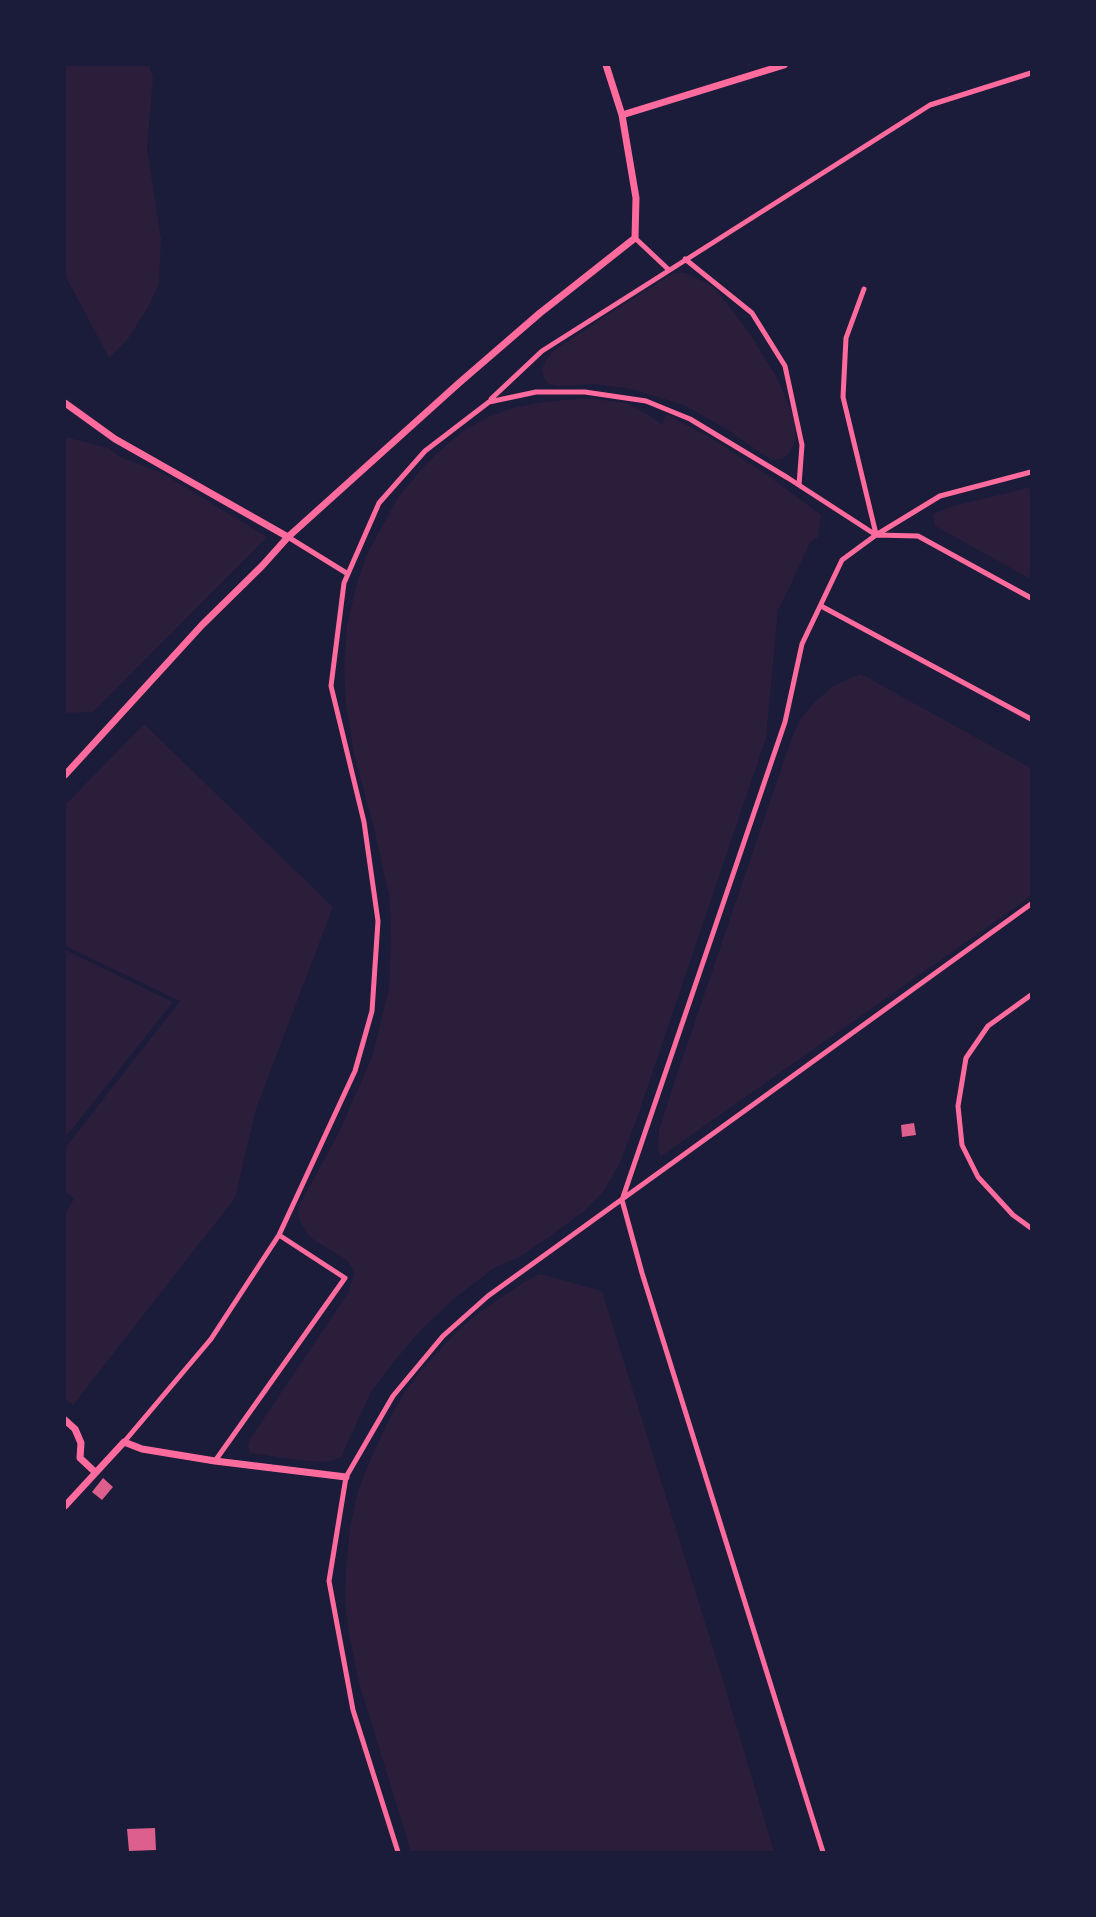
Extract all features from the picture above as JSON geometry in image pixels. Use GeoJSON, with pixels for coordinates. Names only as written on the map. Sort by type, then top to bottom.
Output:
{"type":"FeatureCollection","features":[{"type":"Feature","properties":{"kind":"street"},"geometry":{"type":"LineString","coordinates":[[65,775],[202,625],[288,537],[540,313],[635,238],[636,198],[622,115],[606,65]]}},
{"type":"Feature","properties":{"kind":"street"},"geometry":{"type":"LineString","coordinates":[[622,115],[784,65]]}},
{"type":"Feature","properties":{"kind":"street"},"geometry":{"type":"LineString","coordinates":[[65,403],[115,439],[288,537]]}},
{"type":"Feature","properties":{"kind":"street"},"geometry":{"type":"LineString","coordinates":[[65,1420],[75,1429],[81,1443],[80,1458],[95,1472]]}},
{"type":"Feature","properties":{"kind":"street"},"geometry":{"type":"LineString","coordinates":[[65,1506],[124,1442],[142,1449],[215,1461],[346,1477]]}},
{"type":"Feature","properties":{"kind":"lane"},"geometry":{"type":"LineString","coordinates":[[124,1442],[211,1339],[279,1235],[355,1071],[372,1011],[379,921],[364,822],[331,686],[344,583],[379,503],[425,451],[489,401],[542,351],[930,105],[1031,73]]}},
{"type":"Feature","properties":{"kind":"lane"},"geometry":{"type":"LineString","coordinates":[[635,238],[669,270]]}},
{"type":"Feature","properties":{"kind":"lane"},"geometry":{"type":"LineString","coordinates":[[685,259],[752,313],[785,366],[802,445],[799,485]]}},
{"type":"Feature","properties":{"kind":"lane"},"geometry":{"type":"LineString","coordinates":[[864,289],[846,338],[843,397],[876,535]]}},
{"type":"Feature","properties":{"kind":"lane"},"geometry":{"type":"LineString","coordinates":[[489,401],[536,392],[585,392],[646,401],[690,419],[876,535],[918,537],[1031,598]]}},
{"type":"Feature","properties":{"kind":"lane"},"geometry":{"type":"LineString","coordinates":[[823,1852],[642,1273],[622,1200],[785,722],[803,644],[842,561],[876,535],[940,496],[1031,472]]}},
{"type":"Feature","properties":{"kind":"lane"},"geometry":{"type":"LineString","coordinates":[[288,537],[348,574]]}},
{"type":"Feature","properties":{"kind":"lane"},"geometry":{"type":"LineString","coordinates":[[821,606],[1031,719]]}},
{"type":"Feature","properties":{"kind":"lane"},"geometry":{"type":"LineString","coordinates":[[398,1852],[353,1710],[329,1581],[346,1477],[393,1396],[443,1336],[488,1296],[1031,904]]}},
{"type":"Feature","properties":{"kind":"lane"},"geometry":{"type":"LineString","coordinates":[[1031,995],[988,1026],[966,1058],[958,1107],[962,1145],[978,1178],[1013,1215],[1031,1228]]}},
{"type":"Feature","properties":{"kind":"lane"},"geometry":{"type":"LineString","coordinates":[[215,1461],[345,1278],[279,1235]]}},
{"type":"Feature","properties":{"kind":"shaded area"},"geometry":{"type":"Polygon","coordinates":[[[65,65],[149,65],[153,78],[147,148],[161,239],[159,284],[128,339],[109,358],[65,275],[65,65]]]}},
{"type":"Feature","properties":{"kind":"shaded area"},"geometry":{"type":"Polygon","coordinates":[[[674,273],[685,273],[711,285],[752,337],[778,380],[795,420],[796,440],[783,459],[773,460],[684,405],[631,389],[594,384],[558,386],[548,384],[544,378],[542,369],[552,352],[674,273]]]}},
{"type":"Feature","properties":{"kind":"shaded area"},"geometry":{"type":"Polygon","coordinates":[[[576,399],[626,403],[662,425],[666,414],[711,438],[821,515],[818,537],[810,542],[778,610],[766,738],[635,1124],[619,1165],[603,1192],[584,1211],[550,1236],[521,1256],[494,1268],[455,1298],[421,1330],[371,1392],[341,1457],[329,1462],[305,1461],[250,1453],[250,1439],[348,1293],[355,1272],[347,1260],[315,1241],[306,1232],[299,1219],[298,1208],[339,1132],[372,1057],[389,988],[389,896],[354,754],[346,706],[344,667],[347,625],[357,582],[368,552],[399,496],[425,465],[449,443],[466,429],[512,408],[576,399]]]}},
{"type":"Feature","properties":{"kind":"shaded area"},"geometry":{"type":"Polygon","coordinates":[[[65,437],[109,448],[120,457],[160,472],[267,537],[93,712],[65,713],[65,437]]]}},
{"type":"Feature","properties":{"kind":"shaded area"},"geometry":{"type":"Polygon","coordinates":[[[1031,487],[1031,579],[935,526],[933,514],[953,506],[1031,487]]]}},
{"type":"Feature","properties":{"kind":"shaded area"},"geometry":{"type":"Polygon","coordinates":[[[861,674],[1031,768],[1031,894],[660,1157],[659,1130],[792,737],[801,718],[816,701],[833,686],[861,674]]]}},
{"type":"Feature","properties":{"kind":"shaded area"},"geometry":{"type":"Polygon","coordinates":[[[144,724],[333,907],[256,1109],[235,1198],[73,1405],[65,1399],[65,1213],[74,1199],[65,1191],[65,1148],[180,1001],[65,946],[65,805],[144,724]]]}},
{"type":"Feature","properties":{"kind":"shaded area"},"geometry":{"type":"Polygon","coordinates":[[[65,950],[173,1002],[65,1138],[65,950]]]}},
{"type":"Feature","properties":{"kind":"shaded area"},"geometry":{"type":"Polygon","coordinates":[[[540,1274],[602,1291],[774,1852],[411,1852],[359,1683],[349,1634],[345,1604],[346,1567],[350,1527],[358,1491],[387,1424],[403,1394],[423,1368],[458,1330],[477,1314],[540,1274]]]}},
{"type":"Feature","properties":{"kind":"building"},"geometry":{"type":"Polygon","coordinates":[[[914,1123],[916,1135],[902,1137],[901,1125],[914,1123]]]}},
{"type":"Feature","properties":{"kind":"building"},"geometry":{"type":"Polygon","coordinates":[[[103,1478],[113,1487],[102,1500],[92,1492],[103,1478]]]}},
{"type":"Feature","properties":{"kind":"building"},"geometry":{"type":"Polygon","coordinates":[[[155,1828],[156,1850],[129,1851],[127,1829],[155,1828]]]}}]}
